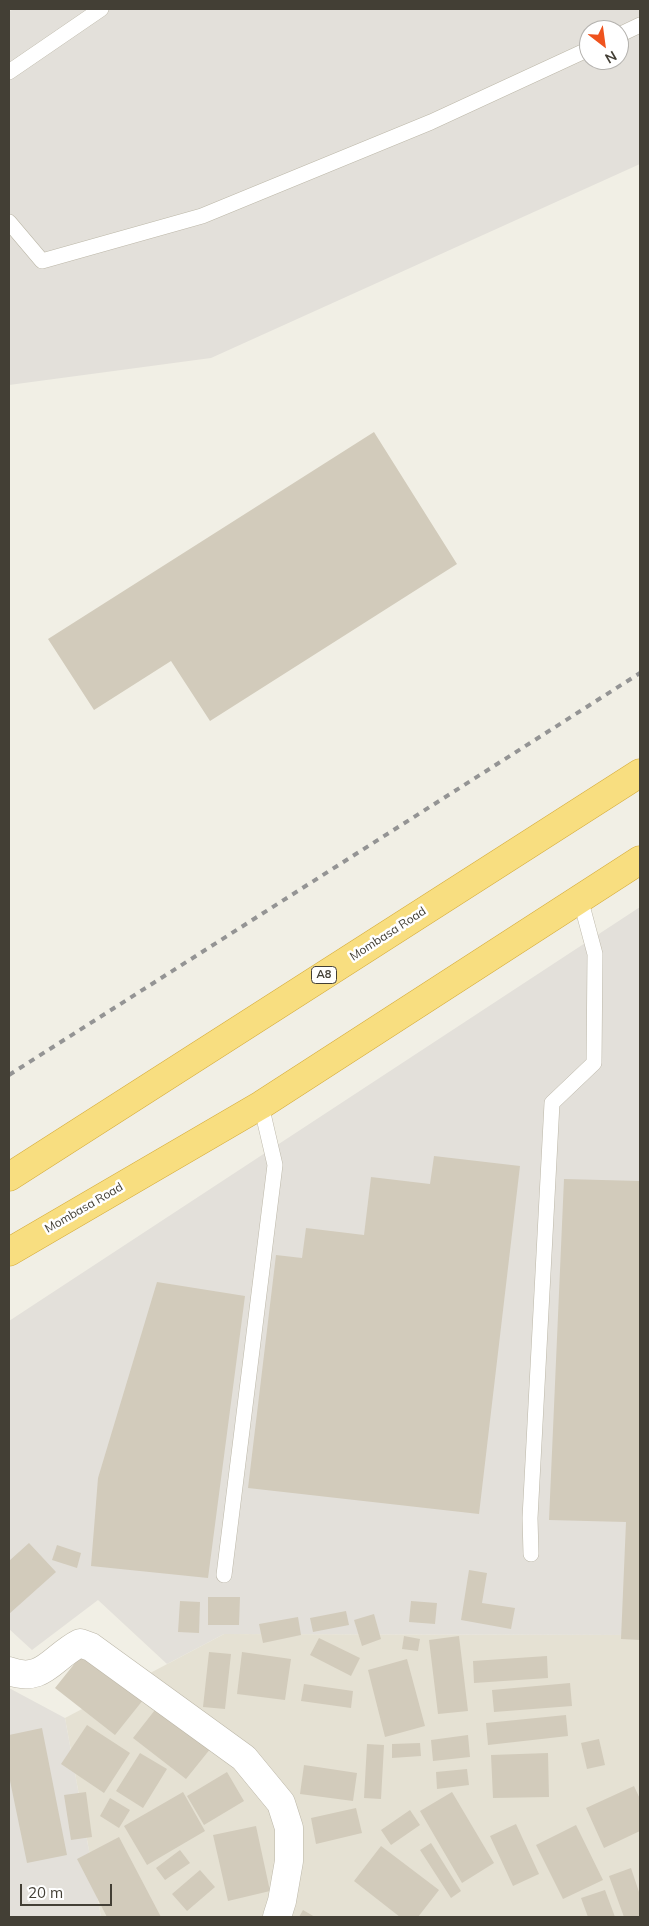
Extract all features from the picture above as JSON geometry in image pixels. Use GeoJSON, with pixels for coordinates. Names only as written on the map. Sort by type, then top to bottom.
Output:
{"type":"FeatureCollection","features":[{"type":"Feature","properties":{"kind":"highway","name":"Mombasa Road"},"geometry":{"type":"LineString","coordinates":[[9,1177],[640,773]]}},
{"type":"Feature","properties":{"kind":"highway","name":"Mombasa Road"},"geometry":{"type":"LineString","coordinates":[[9,1252],[261,1105],[640,860]]}},
{"type":"Feature","properties":{"kind":"street"},"geometry":{"type":"LineString","coordinates":[[9,1671],[22,1676],[35,1674],[46,1668],[68,1649],[80,1643],[91,1647],[244,1758],[281,1804],[290,1828],[289,1861],[282,1902],[277,1917]]}},
{"type":"Feature","properties":{"kind":"lane"},"geometry":{"type":"LineString","coordinates":[[9,72],[101,9]]}},
{"type":"Feature","properties":{"kind":"lane"},"geometry":{"type":"LineString","coordinates":[[9,222],[42,261],[202,216],[431,122],[579,54]]}},
{"type":"Feature","properties":{"kind":"lane"},"geometry":{"type":"LineString","coordinates":[[531,1554],[530,1518],[552,1103],[594,1063],[595,954],[580,898]]}},
{"type":"Feature","properties":{"kind":"lane"},"geometry":{"type":"LineString","coordinates":[[224,1576],[275,1165],[261,1105]]}},
{"type":"Feature","properties":{"kind":"shaded area"},"geometry":{"type":"Polygon","coordinates":[[[15,9],[640,9],[640,164],[211,358],[9,385],[9,11],[15,9]]]}},
{"type":"Feature","properties":{"kind":"shaded area"},"geometry":{"type":"Polygon","coordinates":[[[640,907],[640,1635],[224,1634],[167,1664],[98,1600],[32,1650],[9,1629],[9,1321],[640,907]]]}},
{"type":"Feature","properties":{"kind":"shaded area"},"geometry":{"type":"Polygon","coordinates":[[[224,1634],[640,1635],[640,1917],[101,1917],[65,1718],[224,1634]]]}},
{"type":"Feature","properties":{"kind":"shaded area"},"geometry":{"type":"Polygon","coordinates":[[[9,1688],[65,1718],[101,1917],[9,1917],[9,1688]]]}},
{"type":"Feature","properties":{"kind":"building"},"geometry":{"type":"Polygon","coordinates":[[[374,432],[457,564],[210,721],[171,661],[94,710],[48,639],[374,432]]]}},
{"type":"Feature","properties":{"kind":"building"},"geometry":{"type":"Polygon","coordinates":[[[434,1156],[520,1166],[479,1514],[248,1488],[276,1255],[302,1258],[306,1228],[364,1235],[371,1177],[430,1184],[434,1156]]]}},
{"type":"Feature","properties":{"kind":"building"},"geometry":{"type":"Polygon","coordinates":[[[564,1179],[640,1181],[640,1640],[621,1639],[626,1522],[549,1520],[564,1179]]]}},
{"type":"Feature","properties":{"kind":"building"},"geometry":{"type":"Polygon","coordinates":[[[157,1282],[245,1296],[208,1578],[91,1566],[98,1478],[157,1282]]]}},
{"type":"Feature","properties":{"kind":"building"},"geometry":{"type":"Polygon","coordinates":[[[29,1543],[56,1572],[9,1614],[9,1561],[29,1543]]]}},
{"type":"Feature","properties":{"kind":"building"},"geometry":{"type":"Polygon","coordinates":[[[57,1545],[81,1553],[77,1568],[52,1560],[57,1545]]]}},
{"type":"Feature","properties":{"kind":"building"},"geometry":{"type":"Polygon","coordinates":[[[469,1570],[487,1573],[482,1603],[515,1608],[511,1629],[461,1620],[469,1570]]]}},
{"type":"Feature","properties":{"kind":"building"},"geometry":{"type":"Polygon","coordinates":[[[208,1597],[240,1597],[239,1625],[208,1625],[208,1597]]]}},
{"type":"Feature","properties":{"kind":"building"},"geometry":{"type":"Polygon","coordinates":[[[180,1601],[200,1602],[199,1633],[178,1632],[180,1601]]]}},
{"type":"Feature","properties":{"kind":"building"},"geometry":{"type":"Polygon","coordinates":[[[411,1601],[437,1603],[435,1624],[409,1622],[411,1601]]]}},
{"type":"Feature","properties":{"kind":"building"},"geometry":{"type":"Polygon","coordinates":[[[346,1611],[349,1625],[313,1632],[310,1618],[346,1611]]]}},
{"type":"Feature","properties":{"kind":"building"},"geometry":{"type":"Polygon","coordinates":[[[374,1614],[381,1639],[362,1646],[354,1620],[374,1614]]]}},
{"type":"Feature","properties":{"kind":"building"},"geometry":{"type":"Polygon","coordinates":[[[298,1617],[301,1635],[263,1643],[259,1624],[298,1617]]]}},
{"type":"Feature","properties":{"kind":"building"},"geometry":{"type":"Polygon","coordinates":[[[404,1636],[420,1639],[418,1651],[402,1649],[404,1636]]]}},
{"type":"Feature","properties":{"kind":"building"},"geometry":{"type":"Polygon","coordinates":[[[459,1636],[468,1711],[438,1714],[429,1640],[459,1636]]]}},
{"type":"Feature","properties":{"kind":"building"},"geometry":{"type":"Polygon","coordinates":[[[319,1638],[360,1658],[351,1676],[310,1655],[319,1638]]]}},
{"type":"Feature","properties":{"kind":"building"},"geometry":{"type":"Polygon","coordinates":[[[209,1652],[231,1654],[225,1709],[203,1707],[209,1652]]]}},
{"type":"Feature","properties":{"kind":"building"},"geometry":{"type":"Polygon","coordinates":[[[242,1652],[291,1659],[285,1700],[237,1694],[242,1652]]]}},
{"type":"Feature","properties":{"kind":"building"},"geometry":{"type":"Polygon","coordinates":[[[83,1653],[143,1700],[115,1735],[55,1688],[83,1653]]]}},
{"type":"Feature","properties":{"kind":"building"},"geometry":{"type":"Polygon","coordinates":[[[547,1656],[548,1678],[474,1683],[473,1661],[547,1656]]]}},
{"type":"Feature","properties":{"kind":"building"},"geometry":{"type":"Polygon","coordinates":[[[407,1659],[425,1726],[385,1737],[368,1670],[407,1659]]]}},
{"type":"Feature","properties":{"kind":"building"},"geometry":{"type":"Polygon","coordinates":[[[570,1683],[572,1706],[494,1712],[492,1690],[570,1683]]]}},
{"type":"Feature","properties":{"kind":"building"},"geometry":{"type":"Polygon","coordinates":[[[304,1684],[353,1691],[351,1708],[301,1701],[304,1684]]]}},
{"type":"Feature","properties":{"kind":"building"},"geometry":{"type":"Polygon","coordinates":[[[162,1701],[215,1743],[186,1779],[133,1738],[162,1701]]]}},
{"type":"Feature","properties":{"kind":"building"},"geometry":{"type":"Polygon","coordinates":[[[566,1715],[568,1736],[488,1745],[486,1723],[566,1715]]]}},
{"type":"Feature","properties":{"kind":"building"},"geometry":{"type":"Polygon","coordinates":[[[87,1725],[130,1753],[104,1793],[61,1764],[87,1725]]]}},
{"type":"Feature","properties":{"kind":"building"},"geometry":{"type":"Polygon","coordinates":[[[42,1728],[67,1855],[27,1863],[9,1776],[9,1735],[42,1728]]]}},
{"type":"Feature","properties":{"kind":"building"},"geometry":{"type":"Polygon","coordinates":[[[468,1735],[470,1757],[433,1761],[431,1740],[468,1735]]]}},
{"type":"Feature","properties":{"kind":"building"},"geometry":{"type":"Polygon","coordinates":[[[599,1739],[605,1765],[587,1769],[581,1743],[599,1739]]]}},
{"type":"Feature","properties":{"kind":"building"},"geometry":{"type":"Polygon","coordinates":[[[420,1743],[421,1756],[392,1758],[392,1744],[420,1743]]]}},
{"type":"Feature","properties":{"kind":"building"},"geometry":{"type":"Polygon","coordinates":[[[367,1744],[384,1745],[381,1799],[364,1798],[367,1744]]]}},
{"type":"Feature","properties":{"kind":"building"},"geometry":{"type":"Polygon","coordinates":[[[140,1753],[167,1769],[143,1808],[116,1791],[140,1753]]]}},
{"type":"Feature","properties":{"kind":"building"},"geometry":{"type":"Polygon","coordinates":[[[548,1753],[549,1797],[493,1798],[491,1755],[548,1753]]]}},
{"type":"Feature","properties":{"kind":"building"},"geometry":{"type":"Polygon","coordinates":[[[304,1765],[357,1773],[353,1801],[300,1794],[304,1765]]]}},
{"type":"Feature","properties":{"kind":"building"},"geometry":{"type":"Polygon","coordinates":[[[467,1769],[469,1785],[437,1789],[436,1772],[467,1769]]]}},
{"type":"Feature","properties":{"kind":"building"},"geometry":{"type":"Polygon","coordinates":[[[227,1772],[244,1801],[204,1825],[187,1796],[227,1772]]]}},
{"type":"Feature","properties":{"kind":"building"},"geometry":{"type":"Polygon","coordinates":[[[634,1786],[640,1799],[640,1831],[604,1848],[586,1808],[634,1786]]]}},
{"type":"Feature","properties":{"kind":"building"},"geometry":{"type":"Polygon","coordinates":[[[86,1792],[92,1837],[71,1840],[64,1795],[86,1792]]]}},
{"type":"Feature","properties":{"kind":"building"},"geometry":{"type":"Polygon","coordinates":[[[183,1792],[205,1831],[147,1865],[124,1826],[183,1792]]]}},
{"type":"Feature","properties":{"kind":"building"},"geometry":{"type":"Polygon","coordinates":[[[452,1792],[494,1863],[462,1883],[420,1811],[452,1792]]]}},
{"type":"Feature","properties":{"kind":"building"},"geometry":{"type":"Polygon","coordinates":[[[110,1798],[130,1810],[119,1828],[100,1816],[110,1798]]]}},
{"type":"Feature","properties":{"kind":"building"},"geometry":{"type":"Polygon","coordinates":[[[356,1808],[362,1833],[316,1844],[311,1818],[356,1808]]]}},
{"type":"Feature","properties":{"kind":"building"},"geometry":{"type":"Polygon","coordinates":[[[410,1810],[420,1825],[391,1845],[381,1830],[410,1810]]]}},
{"type":"Feature","properties":{"kind":"building"},"geometry":{"type":"Polygon","coordinates":[[[516,1824],[539,1874],[513,1886],[490,1836],[516,1824]]]}},
{"type":"Feature","properties":{"kind":"building"},"geometry":{"type":"Polygon","coordinates":[[[576,1825],[603,1880],[563,1899],[536,1845],[576,1825]]]}},
{"type":"Feature","properties":{"kind":"building"},"geometry":{"type":"Polygon","coordinates":[[[256,1826],[270,1891],[228,1901],[213,1835],[256,1826]]]}},
{"type":"Feature","properties":{"kind":"building"},"geometry":{"type":"Polygon","coordinates":[[[119,1837],[161,1917],[107,1917],[77,1859],[119,1837]]]}},
{"type":"Feature","properties":{"kind":"building"},"geometry":{"type":"Polygon","coordinates":[[[431,1843],[461,1891],[451,1898],[420,1850],[431,1843]]]}},
{"type":"Feature","properties":{"kind":"building"},"geometry":{"type":"Polygon","coordinates":[[[381,1846],[439,1890],[418,1917],[400,1917],[354,1881],[381,1846]]]}},
{"type":"Feature","properties":{"kind":"building"},"geometry":{"type":"Polygon","coordinates":[[[180,1850],[190,1863],[165,1880],[156,1868],[180,1850]]]}},
{"type":"Feature","properties":{"kind":"building"},"geometry":{"type":"Polygon","coordinates":[[[631,1868],[640,1895],[640,1917],[624,1917],[609,1876],[631,1868]]]}},
{"type":"Feature","properties":{"kind":"building"},"geometry":{"type":"Polygon","coordinates":[[[200,1870],[215,1887],[187,1911],[172,1894],[200,1870]]]}},
{"type":"Feature","properties":{"kind":"building"},"geometry":{"type":"Polygon","coordinates":[[[605,1890],[615,1917],[588,1917],[581,1898],[605,1890]]]}},
{"type":"Feature","properties":{"kind":"building"},"geometry":{"type":"Polygon","coordinates":[[[303,1910],[315,1917],[299,1917],[303,1910]]]}},
{"type":"Feature","properties":{"kind":"railway"},"geometry":{"type":"LineString","coordinates":[[9,1075],[640,673]]}}]}
